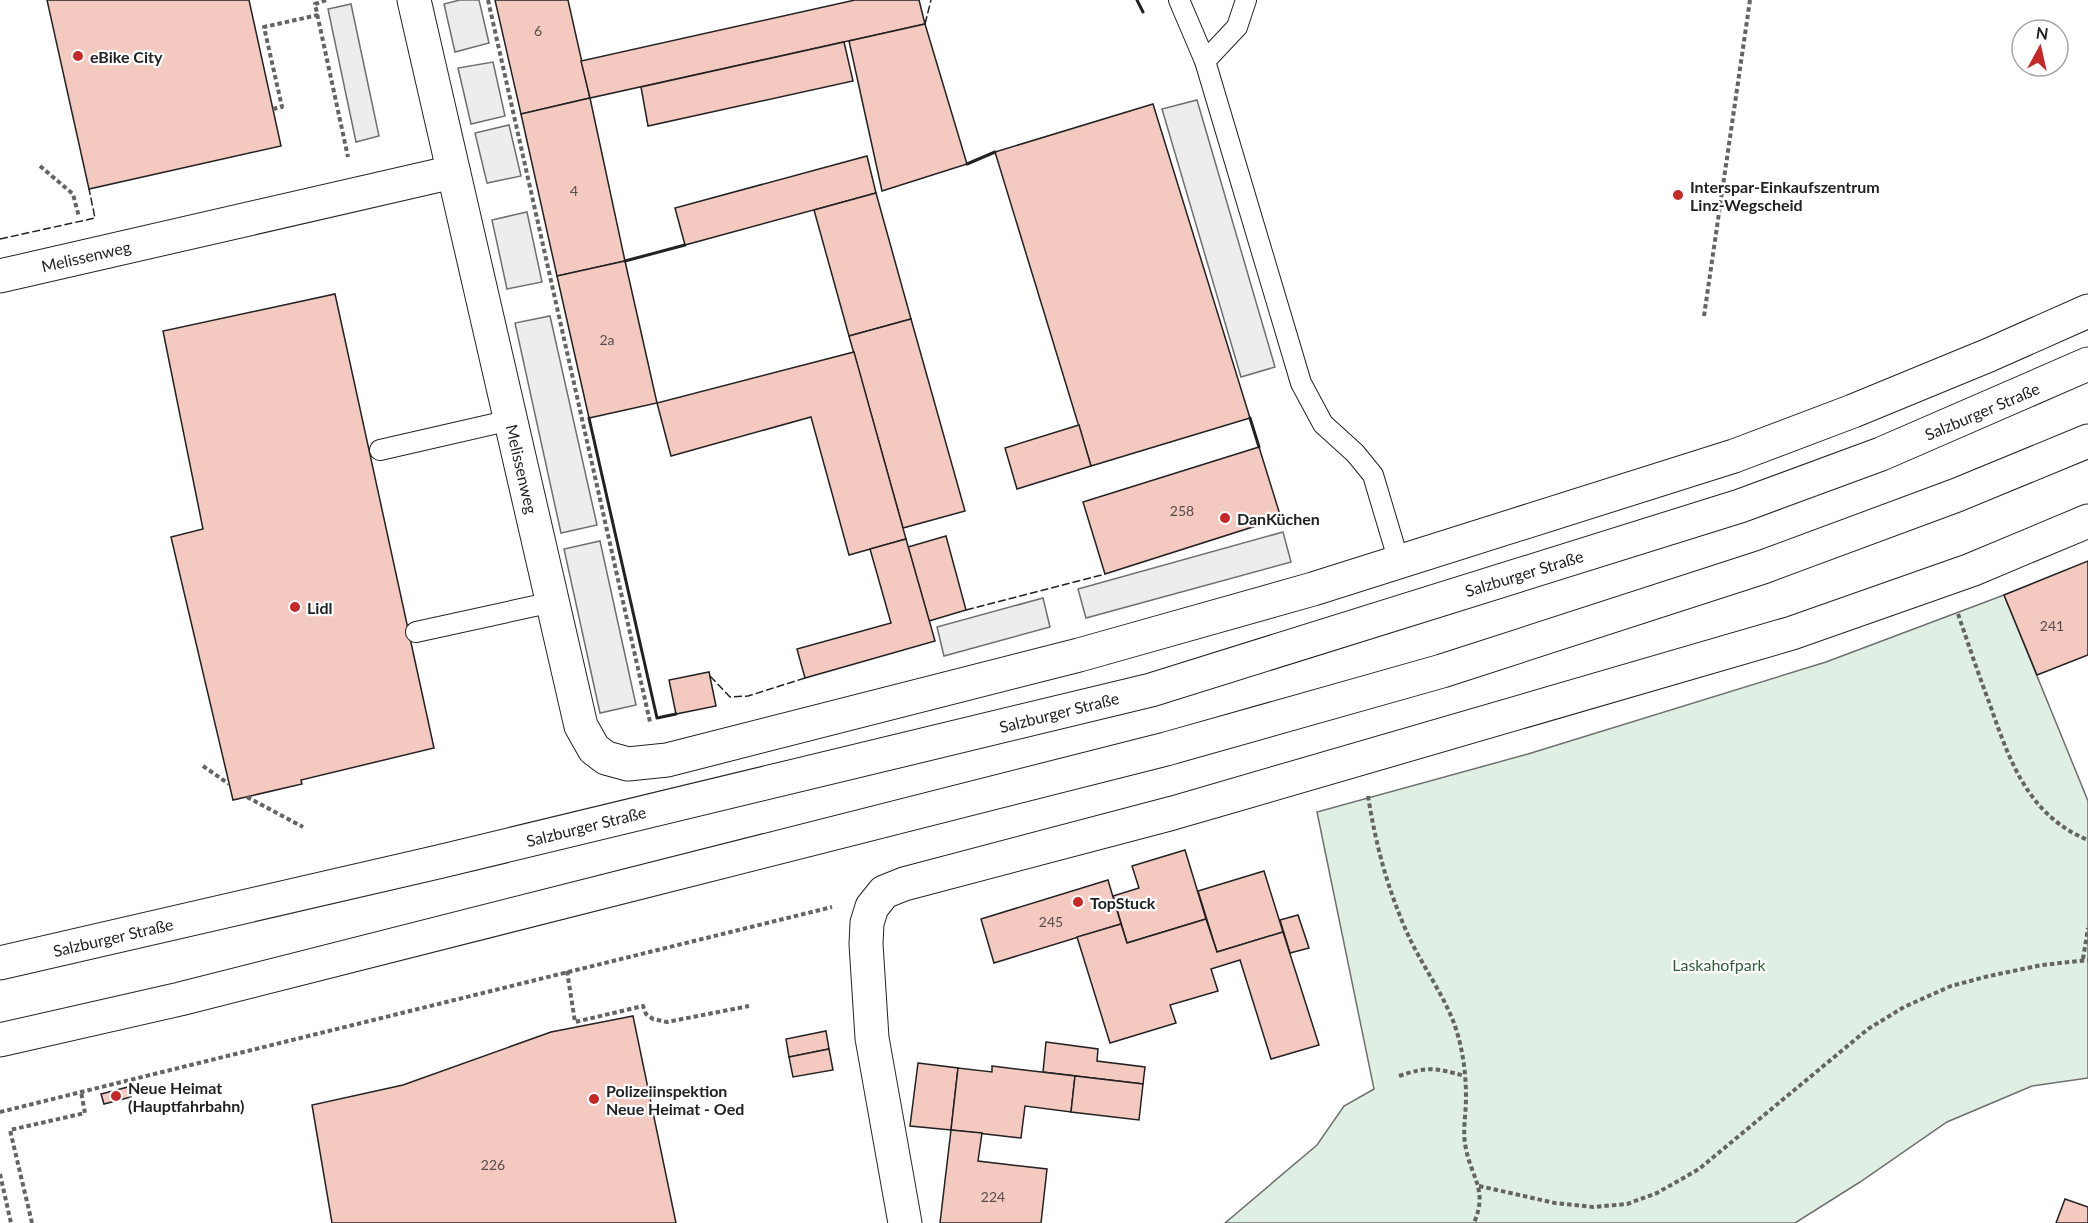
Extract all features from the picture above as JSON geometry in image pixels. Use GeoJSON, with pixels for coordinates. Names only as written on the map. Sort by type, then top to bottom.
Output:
{"type":"FeatureCollection","features":[{"type":"Feature","properties":{"kind":"street","name":"Melissenweg"},"geometry":{"type":"LineString","coordinates":[[414,0],[582,726],[594,749],[606,758],[628,764],[667,760],[1079,655],[1313,589],[1399,562]]}},
{"type":"Feature","properties":{"kind":"street","name":"Melissenweg"},"geometry":{"type":"LineString","coordinates":[[0,276],[453,172]]}},
{"type":"Feature","properties":{"kind":"street"},"geometry":{"type":"LineString","coordinates":[[1399,562],[1734,456],[1989,355],[2088,311]]}},
{"type":"Feature","properties":{"kind":"street","name":"Salzburger Straße"},"geometry":{"type":"LineString","coordinates":[[0,963],[438,862],[1151,690],[1740,506],[1881,454],[2088,364]]}},
{"type":"Feature","properties":{"kind":"street"},"geometry":{"type":"LineString","coordinates":[[0,1040],[180,999],[1155,752],[1442,671],[1763,567],[1957,495],[2088,441]]}},
{"type":"Feature","properties":{"kind":"street"},"geometry":{"type":"LineString","coordinates":[[905,1223],[872,1038],[866,944],[867,923],[872,907],[884,892],[904,884],[1173,813],[1792,633],[1971,570],[2088,521]]}},
{"type":"Feature","properties":{"kind":"lane"},"geometry":{"type":"LineString","coordinates":[[1179,0],[1205,61],[1301,383],[1323,424],[1355,453],[1373,475],[1399,562]]}},
{"type":"Feature","properties":{"kind":"lane"},"geometry":{"type":"LineString","coordinates":[[1205,61],[1237,27],[1246,0]]}},
{"type":"Feature","properties":{"kind":"lane"},"geometry":{"type":"LineString","coordinates":[[380,450],[511,420]]}},
{"type":"Feature","properties":{"kind":"lane"},"geometry":{"type":"LineString","coordinates":[[416,632],[553,602]]}},
{"type":"Feature","properties":{"kind":"path"},"geometry":{"type":"LineString","coordinates":[[326,0],[315,4],[350,167]]}},
{"type":"Feature","properties":{"kind":"path"},"geometry":{"type":"LineString","coordinates":[[488,0],[650,725]]}},
{"type":"Feature","properties":{"kind":"path"},"geometry":{"type":"LineString","coordinates":[[1704,316],[1750,0]]}},
{"type":"Feature","properties":{"kind":"path"},"geometry":{"type":"LineString","coordinates":[[273,109],[282,107],[264,27],[318,15]]}},
{"type":"Feature","properties":{"kind":"path"},"geometry":{"type":"LineString","coordinates":[[40,166],[73,194],[80,222]]}},
{"type":"Feature","properties":{"kind":"path"},"geometry":{"type":"LineString","coordinates":[[1954,604],[2007,754],[2025,788],[2052,818],[2088,840]]}},
{"type":"Feature","properties":{"kind":"path"},"geometry":{"type":"LineString","coordinates":[[203,766],[229,784]]}},
{"type":"Feature","properties":{"kind":"path"},"geometry":{"type":"LineString","coordinates":[[1366,787],[1375,842],[1390,887],[1409,937],[1454,1024],[1464,1059],[1465,1147],[1479,1186],[1480,1199],[1474,1223]]}},
{"type":"Feature","properties":{"kind":"path"},"geometry":{"type":"LineString","coordinates":[[247,797],[303,827]]}},
{"type":"Feature","properties":{"kind":"path"},"geometry":{"type":"LineString","coordinates":[[1,1113],[846,903],[872,907]]}},
{"type":"Feature","properties":{"kind":"path"},"geometry":{"type":"LineString","coordinates":[[1479,1186],[1556,1203],[1593,1207],[1627,1204],[1657,1193],[1699,1168],[1868,1029],[1904,1007],[1951,986],[2031,968],[2086,960],[2088,928]]}},
{"type":"Feature","properties":{"kind":"path"},"geometry":{"type":"LineString","coordinates":[[567,971],[575,1022],[643,1006],[646,1014],[653,1019],[667,1022],[749,1006]]}},
{"type":"Feature","properties":{"kind":"path"},"geometry":{"type":"LineString","coordinates":[[1399,1076],[1421,1068],[1444,1070],[1465,1076]]}},
{"type":"Feature","properties":{"kind":"path"},"geometry":{"type":"LineString","coordinates":[[32,1223],[10,1130],[85,1113],[81,1092]]}},
{"type":"Feature","properties":{"kind":"path"},"geometry":{"type":"LineString","coordinates":[[0,1174],[11,1223]]}},
{"type":"Feature","properties":{"kind":"green space","name":"Laskahofpark"},"geometry":{"type":"Polygon","coordinates":[[[2004,595],[2088,801],[2088,1078],[2032,1086],[1947,1122],[1860,1182],[1795,1223],[1225,1223],[1317,1145],[1344,1106],[1374,1089],[1317,812],[1528,754],[1826,662],[2004,595]]]}},
{"type":"Feature","properties":{"kind":"shaded area"},"geometry":{"type":"Polygon","coordinates":[[[460,0],[479,0],[489,43],[455,52],[444,4],[460,0]]]}},
{"type":"Feature","properties":{"kind":"shaded area"},"geometry":{"type":"Polygon","coordinates":[[[351,4],[379,136],[356,142],[328,9],[351,4]]]}},
{"type":"Feature","properties":{"kind":"shaded area"},"geometry":{"type":"Polygon","coordinates":[[[493,62],[505,116],[471,124],[458,68],[493,62]]]}},
{"type":"Feature","properties":{"kind":"shaded area"},"geometry":{"type":"Polygon","coordinates":[[[1197,100],[1275,367],[1241,377],[1162,109],[1197,100]]]}},
{"type":"Feature","properties":{"kind":"shaded area"},"geometry":{"type":"Polygon","coordinates":[[[509,125],[521,176],[487,183],[475,133],[509,125]]]}},
{"type":"Feature","properties":{"kind":"shaded area"},"geometry":{"type":"Polygon","coordinates":[[[527,212],[542,282],[507,289],[492,220],[527,212]]]}},
{"type":"Feature","properties":{"kind":"shaded area"},"geometry":{"type":"Polygon","coordinates":[[[550,316],[597,525],[561,533],[515,323],[550,316]]]}},
{"type":"Feature","properties":{"kind":"shaded area"},"geometry":{"type":"Polygon","coordinates":[[[1283,532],[1291,562],[1086,618],[1078,589],[1283,532]]]}},
{"type":"Feature","properties":{"kind":"shaded area"},"geometry":{"type":"Polygon","coordinates":[[[600,541],[636,705],[600,713],[564,549],[600,541]]]}},
{"type":"Feature","properties":{"kind":"shaded area"},"geometry":{"type":"Polygon","coordinates":[[[1043,598],[1050,627],[944,656],[937,627],[1043,598]]]}},
{"type":"Feature","properties":{"kind":"building"},"geometry":{"type":"Polygon","coordinates":[[[47,0],[249,0],[281,146],[89,189],[47,0]]]}},
{"type":"Feature","properties":{"kind":"building"},"geometry":{"type":"Polygon","coordinates":[[[495,0],[568,0],[590,98],[521,114],[495,0]]]}},
{"type":"Feature","properties":{"kind":"building"},"geometry":{"type":"Polygon","coordinates":[[[855,0],[919,0],[925,24],[590,98],[581,61],[855,0]]]}},
{"type":"Feature","properties":{"kind":"building"},"geometry":{"type":"Polygon","coordinates":[[[925,24],[967,164],[882,191],[849,41],[925,24]]]}},
{"type":"Feature","properties":{"kind":"building"},"geometry":{"type":"Polygon","coordinates":[[[844,42],[853,81],[648,126],[641,87],[844,42]]]}},
{"type":"Feature","properties":{"kind":"building"},"geometry":{"type":"Polygon","coordinates":[[[590,98],[625,261],[557,276],[521,114],[590,98]]]}},
{"type":"Feature","properties":{"kind":"building"},"geometry":{"type":"Polygon","coordinates":[[[1153,104],[1250,418],[1091,466],[995,152],[1153,104]]]}},
{"type":"Feature","properties":{"kind":"building"},"geometry":{"type":"Polygon","coordinates":[[[867,156],[876,193],[685,245],[675,208],[867,156]]]}},
{"type":"Feature","properties":{"kind":"building"},"geometry":{"type":"Polygon","coordinates":[[[876,193],[911,319],[849,336],[814,210],[876,193]]]}},
{"type":"Feature","properties":{"kind":"building"},"geometry":{"type":"Polygon","coordinates":[[[625,261],[657,403],[589,418],[557,276],[625,261]]]}},
{"type":"Feature","properties":{"kind":"building","name":"Lidl"},"geometry":{"type":"Polygon","coordinates":[[[335,294],[434,748],[301,780],[302,784],[233,800],[171,537],[203,529],[163,331],[335,294]]]}},
{"type":"Feature","properties":{"kind":"building"},"geometry":{"type":"Polygon","coordinates":[[[911,319],[965,511],[903,528],[849,336],[911,319]]]}},
{"type":"Feature","properties":{"kind":"building"},"geometry":{"type":"Polygon","coordinates":[[[854,352],[906,539],[849,555],[811,417],[671,456],[657,403],[854,352]]]}},
{"type":"Feature","properties":{"kind":"building"},"geometry":{"type":"Polygon","coordinates":[[[1079,425],[1091,466],[1017,489],[1005,448],[1079,425]]]}},
{"type":"Feature","properties":{"kind":"building"},"geometry":{"type":"Polygon","coordinates":[[[1259,447],[1281,518],[1105,574],[1083,502],[1259,447]]]}},
{"type":"Feature","properties":{"kind":"building"},"geometry":{"type":"Polygon","coordinates":[[[946,536],[966,610],[929,621],[908,547],[946,536]]]}},
{"type":"Feature","properties":{"kind":"building"},"geometry":{"type":"Polygon","coordinates":[[[906,539],[935,641],[805,678],[797,649],[891,623],[870,549],[906,539]]]}},
{"type":"Feature","properties":{"kind":"building"},"geometry":{"type":"Polygon","coordinates":[[[2088,561],[2088,655],[2037,675],[2004,595],[2088,561]]]}},
{"type":"Feature","properties":{"kind":"building"},"geometry":{"type":"Polygon","coordinates":[[[709,672],[716,706],[676,714],[669,680],[709,672]]]}},
{"type":"Feature","properties":{"kind":"building"},"geometry":{"type":"Polygon","coordinates":[[[1185,850],[1206,919],[1127,943],[1113,896],[1139,888],[1132,866],[1185,850]]]}},
{"type":"Feature","properties":{"kind":"building"},"geometry":{"type":"Polygon","coordinates":[[[1264,871],[1283,932],[1217,952],[1198,891],[1264,871]]]}},
{"type":"Feature","properties":{"kind":"building"},"geometry":{"type":"Polygon","coordinates":[[[1108,880],[1121,924],[994,963],[981,919],[1108,880]]]}},
{"type":"Feature","properties":{"kind":"building"},"geometry":{"type":"Polygon","coordinates":[[[1298,915],[1309,948],[1290,953],[1280,920],[1298,915]]]}},
{"type":"Feature","properties":{"kind":"building"},"geometry":{"type":"Polygon","coordinates":[[[1206,919],[1217,952],[1283,932],[1319,1045],[1271,1059],[1240,960],[1211,969],[1218,991],[1170,1005],[1176,1023],[1110,1043],[1077,937],[1121,924],[1127,943],[1206,919]]]}},
{"type":"Feature","properties":{"kind":"building"},"geometry":{"type":"Polygon","coordinates":[[[633,1016],[676,1223],[332,1223],[312,1105],[403,1085],[551,1032],[633,1016]]]}},
{"type":"Feature","properties":{"kind":"building"},"geometry":{"type":"Polygon","coordinates":[[[826,1031],[829,1049],[789,1057],[786,1039],[826,1031]]]}},
{"type":"Feature","properties":{"kind":"building"},"geometry":{"type":"Polygon","coordinates":[[[1046,1042],[1098,1049],[1097,1061],[1145,1067],[1143,1084],[1043,1072],[1046,1042]]]}},
{"type":"Feature","properties":{"kind":"building"},"geometry":{"type":"Polygon","coordinates":[[[829,1049],[833,1070],[793,1077],[789,1057],[829,1049]]]}},
{"type":"Feature","properties":{"kind":"building"},"geometry":{"type":"Polygon","coordinates":[[[918,1063],[958,1068],[951,1130],[910,1126],[918,1063]]]}},
{"type":"Feature","properties":{"kind":"building"},"geometry":{"type":"Polygon","coordinates":[[[992,1066],[1075,1076],[1071,1112],[1025,1106],[1021,1138],[951,1130],[958,1068],[992,1072],[992,1066]]]}},
{"type":"Feature","properties":{"kind":"building"},"geometry":{"type":"Polygon","coordinates":[[[1075,1076],[1143,1084],[1139,1120],[1071,1112],[1075,1076]]]}},
{"type":"Feature","properties":{"kind":"building","name":"Neue Heimat (Hauptfahrbahn)"},"geometry":{"type":"Polygon","coordinates":[[[128,1087],[131,1097],[104,1104],[101,1094],[128,1087]]]}},
{"type":"Feature","properties":{"kind":"building"},"geometry":{"type":"Polygon","coordinates":[[[951,1130],[982,1133],[978,1161],[1047,1169],[1041,1223],[940,1223],[951,1130]]]}},
{"type":"Feature","properties":{"kind":"building"},"geometry":{"type":"Polygon","coordinates":[[[2065,1199],[2088,1207],[2088,1223],[2056,1223],[2065,1199]]]}},
{"type":"Feature","properties":{"kind":"fence"},"geometry":{"type":"LineString","coordinates":[[925,24],[931,0]]}},
{"type":"Feature","properties":{"kind":"fence"},"geometry":{"type":"LineString","coordinates":[[0,239],[95,218],[89,189]]}},
{"type":"Feature","properties":{"kind":"fence"},"geometry":{"type":"LineString","coordinates":[[966,610],[1105,574]]}},
{"type":"Feature","properties":{"kind":"fence"},"geometry":{"type":"LineString","coordinates":[[710,676],[730,697],[748,696],[805,678]]}},
{"type":"Feature","properties":{"kind":"wall"},"geometry":{"type":"LineString","coordinates":[[1137,0],[1143,12]]}},
{"type":"Feature","properties":{"kind":"wall"},"geometry":{"type":"LineString","coordinates":[[967,164],[995,152]]}},
{"type":"Feature","properties":{"kind":"wall"},"geometry":{"type":"LineString","coordinates":[[625,261],[685,245]]}},
{"type":"Feature","properties":{"kind":"wall"},"geometry":{"type":"LineString","coordinates":[[589,418],[657,718],[676,714]]}},
{"type":"Feature","properties":{"kind":"wall"},"geometry":{"type":"LineString","coordinates":[[1250,418],[1259,447]]}},
{"type":"Feature","properties":{"kind":"place","name":"eBike City"},"geometry":{"type":"Point","coordinates":[78,56]}},
{"type":"Feature","properties":{"kind":"place","name":"Interspar-Einkaufszentrum Linz-Wegscheid"},"geometry":{"type":"Point","coordinates":[1678,195]}},
{"type":"Feature","properties":{"kind":"place","name":"DanKüchen"},"geometry":{"type":"Point","coordinates":[1225,518]}},
{"type":"Feature","properties":{"kind":"place","name":"Lidl"},"geometry":{"type":"Point","coordinates":[295,607]}},
{"type":"Feature","properties":{"kind":"place","name":"TopStuck"},"geometry":{"type":"Point","coordinates":[1078,902]}},
{"type":"Feature","properties":{"kind":"place","name":"Neue Heimat (Hauptfahrbahn)"},"geometry":{"type":"Point","coordinates":[116,1096]}},
{"type":"Feature","properties":{"kind":"place","name":"Polizeiinspektion Neue Heimat - Oed"},"geometry":{"type":"Point","coordinates":[594,1099]}}]}
